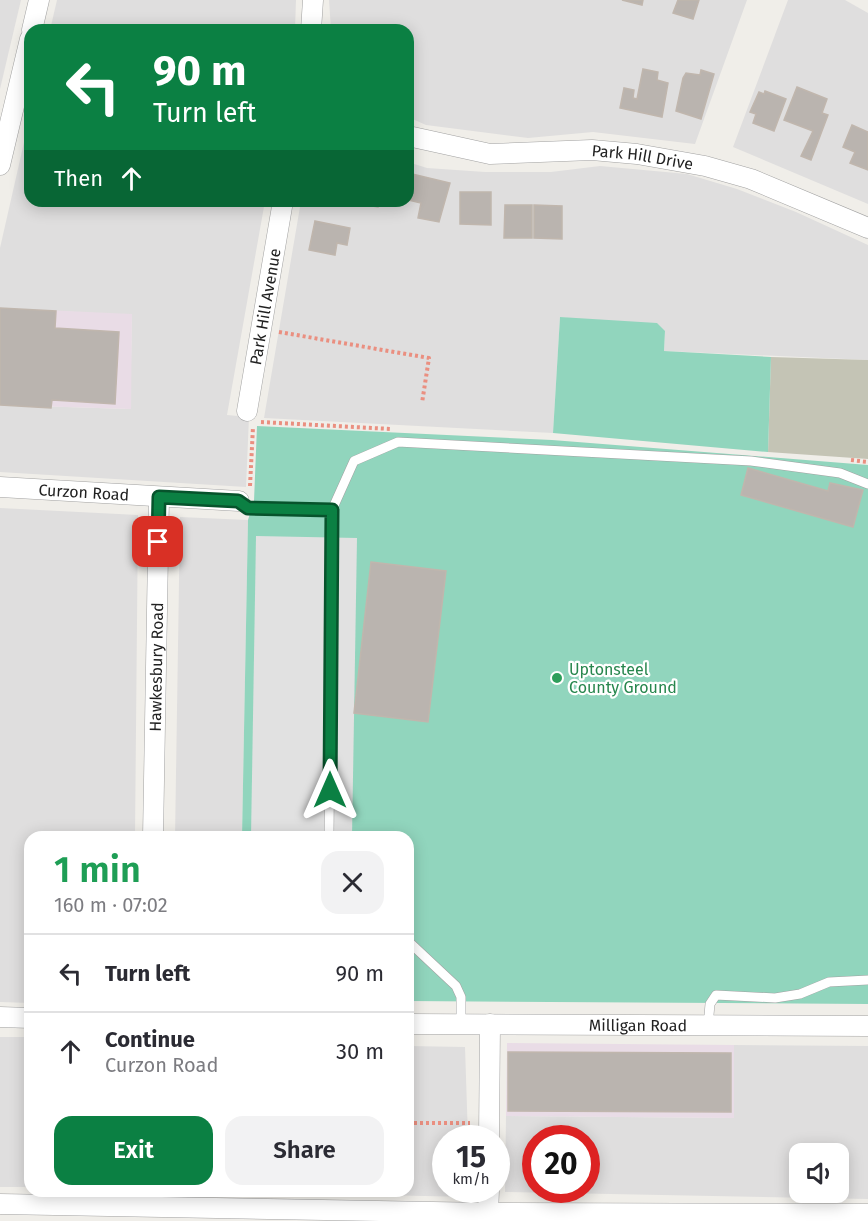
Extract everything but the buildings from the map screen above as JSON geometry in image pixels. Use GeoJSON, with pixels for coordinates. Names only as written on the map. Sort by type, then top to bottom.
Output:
{"type":"FeatureCollection","features":[{"type":"Feature","properties":{"kind":"street"},"geometry":{"type":"LineString","coordinates":[[33,24],[39,0]]}},
{"type":"Feature","properties":{"kind":"street"},"geometry":{"type":"LineString","coordinates":[[311,24],[313,0]]}},
{"type":"Feature","properties":{"kind":"street"},"geometry":{"type":"LineString","coordinates":[[0,165],[24,64]]}},
{"type":"Feature","properties":{"kind":"street","name":"Park Hill Drive"},"geometry":{"type":"LineString","coordinates":[[414,137],[490,154],[592,150],[637,154],[705,166],[751,179],[868,228]]}},
{"type":"Feature","properties":{"kind":"street","name":"Park Hill Avenue"},"geometry":{"type":"LineString","coordinates":[[247,411],[282,207]]}},
{"type":"Feature","properties":{"kind":"street","name":"Curzon Road"},"geometry":{"type":"LineString","coordinates":[[0,487],[238,501]]}},
{"type":"Feature","properties":{"kind":"street","name":"Hawkesbury Road"},"geometry":{"type":"LineString","coordinates":[[153,831],[159,497]]}},
{"type":"Feature","properties":{"kind":"street"},"geometry":{"type":"LineString","coordinates":[[0,1017],[24,1018]]}},
{"type":"Feature","properties":{"kind":"street","name":"Milligan Road"},"geometry":{"type":"LineString","coordinates":[[414,1024],[868,1026]]}},
{"type":"Feature","properties":{"kind":"street"},"geometry":{"type":"LineString","coordinates":[[489,1125],[490,1024]]}},
{"type":"Feature","properties":{"kind":"street"},"geometry":{"type":"LineString","coordinates":[[488,1203],[488,1213]]}},
{"type":"Feature","properties":{"kind":"street"},"geometry":{"type":"LineString","coordinates":[[0,1204],[488,1213],[868,1214]]}},
{"type":"Feature","properties":{"kind":"lane"},"geometry":{"type":"LineString","coordinates":[[329,831],[332,510],[354,461],[398,442],[751,460],[840,473],[868,484]]}},
{"type":"Feature","properties":{"kind":"lane"},"geometry":{"type":"LineString","coordinates":[[238,501],[248,508],[332,510]]}},
{"type":"Feature","properties":{"kind":"lane"},"geometry":{"type":"LineString","coordinates":[[414,947],[456,986],[461,997],[461,1024]]}},
{"type":"Feature","properties":{"kind":"lane"},"geometry":{"type":"LineString","coordinates":[[708,1026],[710,1004],[716,995],[775,998],[800,994],[829,982],[868,980]]}},
{"type":"Feature","properties":{"kind":"path"},"geometry":{"type":"LineString","coordinates":[[261,328],[429,358],[423,403]]}},
{"type":"Feature","properties":{"kind":"path"},"geometry":{"type":"LineString","coordinates":[[414,1124],[432,1125]]}},
{"type":"Feature","properties":{"kind":"shaded area"},"geometry":{"type":"Polygon","coordinates":[[[0,0],[21,0],[0,89],[0,0]]]}},
{"type":"Feature","properties":{"kind":"shaded area"},"geometry":{"type":"Polygon","coordinates":[[[57,0],[296,0],[295,24],[51,24],[57,0]]]}},
{"type":"Feature","properties":{"kind":"shaded area"},"geometry":{"type":"Polygon","coordinates":[[[329,0],[747,0],[695,144],[593,132],[528,138],[426,125],[414,120],[414,24],[331,24],[329,0]]]}},
{"type":"Feature","properties":{"kind":"shaded area"},"geometry":{"type":"Polygon","coordinates":[[[788,0],[845,0],[868,13],[868,204],[733,147],[788,0]]]}},
{"type":"Feature","properties":{"kind":"shaded area"},"geometry":{"type":"Polygon","coordinates":[[[24,142],[24,207],[264,207],[227,415],[249,417],[246,487],[0,472],[0,405],[130,409],[132,315],[0,308],[0,248],[24,142]]]}},
{"type":"Feature","properties":{"kind":"shaded area"},"geometry":{"type":"Polygon","coordinates":[[[414,164],[427,168],[485,172],[551,172],[600,166],[687,174],[737,189],[796,212],[868,245],[868,360],[664,351],[665,331],[560,317],[553,433],[264,418],[300,207],[414,207],[414,164]]]}},
{"type":"Feature","properties":{"kind":"shaded area"},"geometry":{"type":"Polygon","coordinates":[[[0,308],[132,314],[131,409],[0,405],[0,308]]]}},
{"type":"Feature","properties":{"kind":"shaded area"},"geometry":{"type":"Polygon","coordinates":[[[771,357],[868,360],[868,459],[768,452],[771,357]]]}},
{"type":"Feature","properties":{"kind":"shaded area"},"geometry":{"type":"Polygon","coordinates":[[[0,508],[138,515],[135,831],[24,831],[24,1003],[0,1002],[0,508]]]}},
{"type":"Feature","properties":{"kind":"shaded area"},"geometry":{"type":"Polygon","coordinates":[[[180,517],[248,520],[242,831],[175,831],[180,517]]]}},
{"type":"Feature","properties":{"kind":"shaded area"},"geometry":{"type":"Polygon","coordinates":[[[256,536],[357,538],[352,831],[251,831],[256,536]]]}},
{"type":"Feature","properties":{"kind":"shaded area"},"geometry":{"type":"Polygon","coordinates":[[[0,1037],[24,1037],[24,1187],[0,1187],[0,1037]]]}},
{"type":"Feature","properties":{"kind":"shaded area"},"geometry":{"type":"Polygon","coordinates":[[[507,1043],[734,1045],[734,1118],[506,1116],[507,1043]]]}},
{"type":"Feature","properties":{"kind":"shaded area"},"geometry":{"type":"Polygon","coordinates":[[[734,1045],[868,1046],[868,1199],[849,1199],[849,1143],[789,1143],[789,1197],[600,1194],[600,1125],[522,1125],[522,1192],[510,1192],[510,1125],[506,1125],[506,1116],[734,1118],[734,1045]]]}},
{"type":"Feature","properties":{"kind":"shaded area"},"geometry":{"type":"Polygon","coordinates":[[[414,1046],[465,1047],[468,1125],[432,1125],[432,1196],[414,1196],[414,1046]]]}},
{"type":"Feature","properties":{"kind":"green space"},"geometry":{"type":"Polygon","coordinates":[[[560,317],[657,323],[665,331],[664,351],[771,357],[768,452],[553,433],[560,317]]]}},
{"type":"Feature","properties":{"kind":"green space","name":"Uptonsteel County Ground"},"geometry":{"type":"Polygon","coordinates":[[[257,426],[552,440],[868,465],[868,1004],[414,1001],[414,831],[242,831],[248,520],[254,501],[257,426]]]}},
{"type":"Feature","properties":{"kind":"place","name":"Uptonsteel County Ground"},"geometry":{"type":"Point","coordinates":[557,678]}},
{"type":"Feature","properties":{"kind":"route"},"geometry":{"type":"LineString","coordinates":[[158,542],[159,497],[238,501],[248,508],[332,510],[330,790]]}}]}
